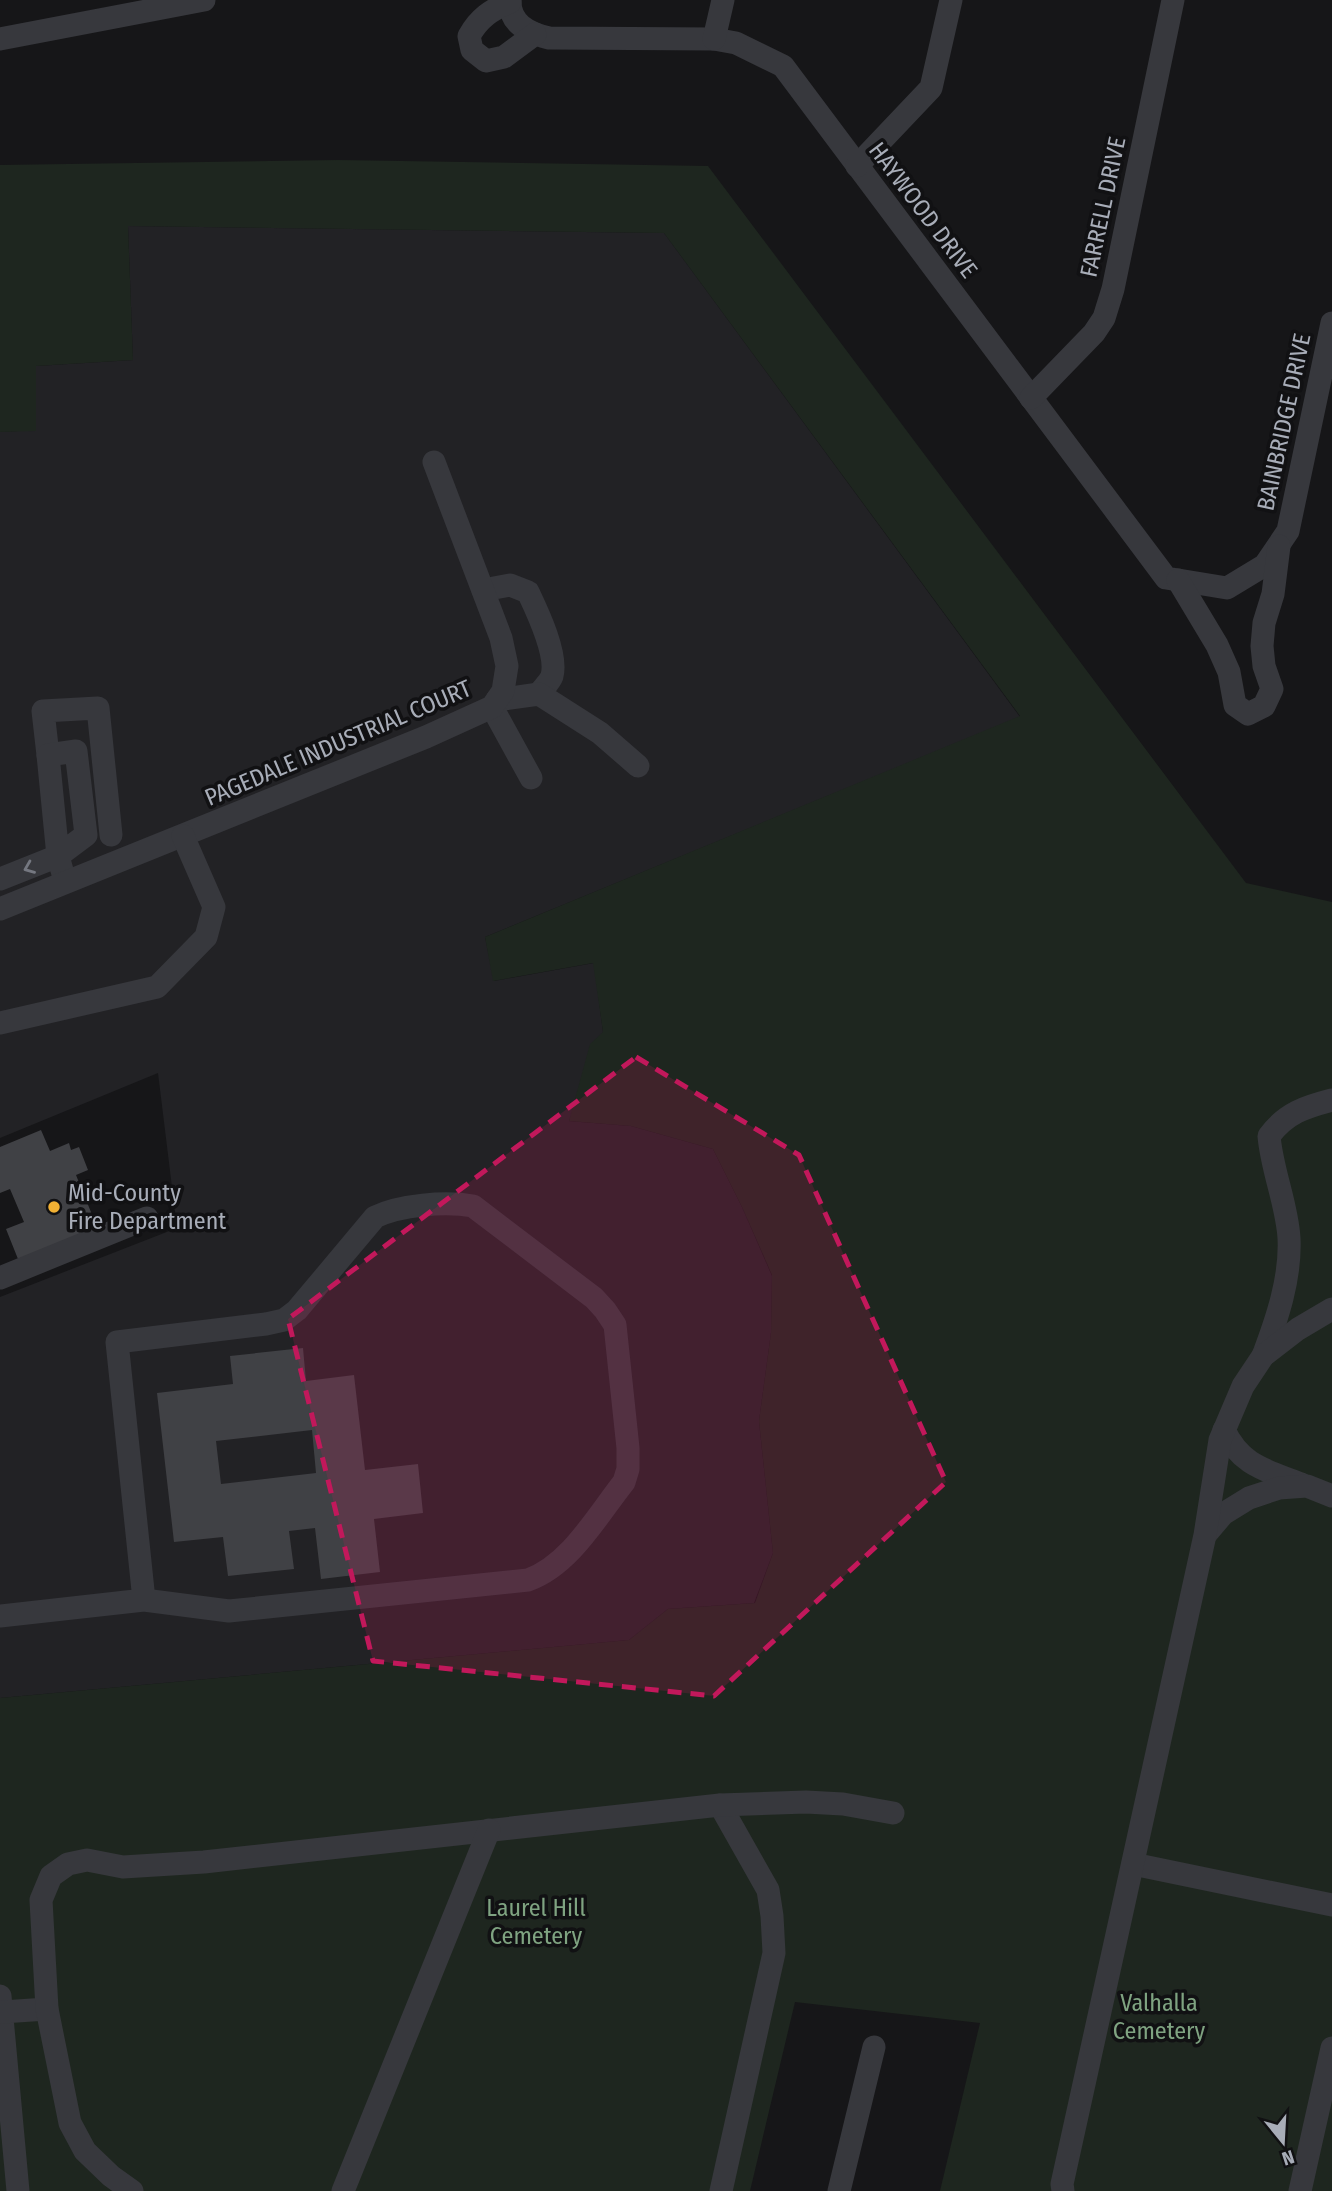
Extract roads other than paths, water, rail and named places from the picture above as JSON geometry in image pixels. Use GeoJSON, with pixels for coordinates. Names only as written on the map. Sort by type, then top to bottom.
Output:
{"type":"FeatureCollection","features":[{"type":"Feature","properties":{"kind":"street"},"geometry":{"type":"LineString","coordinates":[[0,39],[204,0]]}},
{"type":"Feature","properties":{"kind":"street"},"geometry":{"type":"LineString","coordinates":[[714,39],[723,0]]}},
{"type":"Feature","properties":{"kind":"street"},"geometry":{"type":"LineString","coordinates":[[857,166],[931,88],[951,0]]}},
{"type":"Feature","properties":{"kind":"street","name":"FARRELL DRIVE"},"geometry":{"type":"LineString","coordinates":[[1031,398],[1094,333],[1104,318],[1113,289],[1173,0]]}},
{"type":"Feature","properties":{"kind":"street"},"geometry":{"type":"LineString","coordinates":[[510,1],[510,9],[526,29],[504,57],[486,61],[472,50],[469,36],[476,23],[492,9],[510,1]]}},
{"type":"Feature","properties":{"kind":"street","name":"HAYWOOD DRIVE"},"geometry":{"type":"LineString","coordinates":[[526,29],[549,38],[714,39],[736,43],[783,66],[1166,578],[1227,588]]}},
{"type":"Feature","properties":{"kind":"street","name":"BAINBRIDGE DRIVE"},"geometry":{"type":"LineString","coordinates":[[1227,588],[1265,565],[1288,531],[1332,323]]}},
{"type":"Feature","properties":{"kind":"street","name":"PAGEDALE INDUSTRIAL COURT"},"geometry":{"type":"LineString","coordinates":[[0,909],[426,737],[494,704],[503,691],[507,666],[501,638],[434,462]]}},
{"type":"Feature","properties":{"kind":"street","name":"HAYWOOD DRIVE"},"geometry":{"type":"LineString","coordinates":[[1178,580],[1217,645],[1229,673],[1235,705],[1248,713],[1264,706],[1272,689],[1264,666],[1262,646],[1264,623],[1273,594],[1279,544]]}},
{"type":"Feature","properties":{"kind":"street"},"geometry":{"type":"LineString","coordinates":[[483,590],[510,585],[528,592],[552,655],[552,677],[539,694],[494,704],[531,778]]}},
{"type":"Feature","properties":{"kind":"street"},"geometry":{"type":"LineString","coordinates":[[539,694],[600,733],[638,766]]}},
{"type":"Feature","properties":{"kind":"street"},"geometry":{"type":"LineString","coordinates":[[65,881],[58,856],[43,711],[98,708],[111,835]]}},
{"type":"Feature","properties":{"kind":"street"},"geometry":{"type":"LineString","coordinates":[[0,879],[58,856],[86,835],[76,751],[48,755]]}},
{"type":"Feature","properties":{"kind":"street"},"geometry":{"type":"LineString","coordinates":[[79,769],[104,766]]}},
{"type":"Feature","properties":{"kind":"street"},"geometry":{"type":"LineString","coordinates":[[0,1023],[157,987],[167,977],[206,937],[214,907],[183,836]]}},
{"type":"Feature","properties":{"kind":"street"},"geometry":{"type":"LineString","coordinates":[[1063,2191],[1062,2184],[1205,1535],[1224,1430],[1243,1386],[1263,1356],[1275,1326],[1287,1275],[1289,1238],[1269,1136],[1280,1121],[1307,1107],[1332,1100]]}},
{"type":"Feature","properties":{"kind":"street"},"geometry":{"type":"LineString","coordinates":[[0,1616],[144,1600],[229,1611],[528,1580],[546,1574],[562,1561],[609,1502],[624,1482],[628,1469],[615,1325],[606,1310],[473,1206],[457,1203],[390,1210],[375,1217],[298,1310],[284,1320],[117,1342],[144,1600]]}},
{"type":"Feature","properties":{"kind":"street"},"geometry":{"type":"LineString","coordinates":[[0,1278],[147,1218]]}},
{"type":"Feature","properties":{"kind":"street"},"geometry":{"type":"LineString","coordinates":[[1263,1356],[1298,1329],[1332,1309]]}},
{"type":"Feature","properties":{"kind":"street"},"geometry":{"type":"LineString","coordinates":[[1224,1430],[1231,1445],[1243,1459],[1332,1496]]}},
{"type":"Feature","properties":{"kind":"street"},"geometry":{"type":"LineString","coordinates":[[1205,1535],[1223,1514],[1249,1498],[1279,1488],[1307,1486]]}},
{"type":"Feature","properties":{"kind":"street"},"geometry":{"type":"LineString","coordinates":[[132,2191],[111,2176],[85,2151],[70,2123],[47,2009],[41,1900],[51,1876],[68,1864],[87,1860],[124,1867],[204,1862],[720,1805],[806,1802],[843,1804],[893,1813]]}},
{"type":"Feature","properties":{"kind":"street"},"geometry":{"type":"LineString","coordinates":[[720,1805],[768,1890],[774,1953],[721,2191]]}},
{"type":"Feature","properties":{"kind":"street"},"geometry":{"type":"LineString","coordinates":[[343,2191],[489,1830]]}},
{"type":"Feature","properties":{"kind":"street"},"geometry":{"type":"LineString","coordinates":[[1133,1864],[1332,1905]]}},
{"type":"Feature","properties":{"kind":"street"},"geometry":{"type":"LineString","coordinates":[[18,2191],[1,2004],[47,2009]]}},
{"type":"Feature","properties":{"kind":"street"},"geometry":{"type":"LineString","coordinates":[[839,2191],[874,2047]]}},
{"type":"Feature","properties":{"kind":"street"},"geometry":{"type":"LineString","coordinates":[[1300,2191],[1332,2048]]}},
{"type":"Feature","properties":{"kind":"place","name":"Mid-County Fire Department"},"geometry":{"type":"Point","coordinates":[54,1207]}},
{"type":"Feature","properties":{"kind":"park label","name":"Laurel Hill Cemetery"},"geometry":{"type":"Point","coordinates":[536,1922]}},
{"type":"Feature","properties":{"kind":"park label","name":"Valhalla Cemetery"},"geometry":{"type":"Point","coordinates":[1159,2017]}}]}
